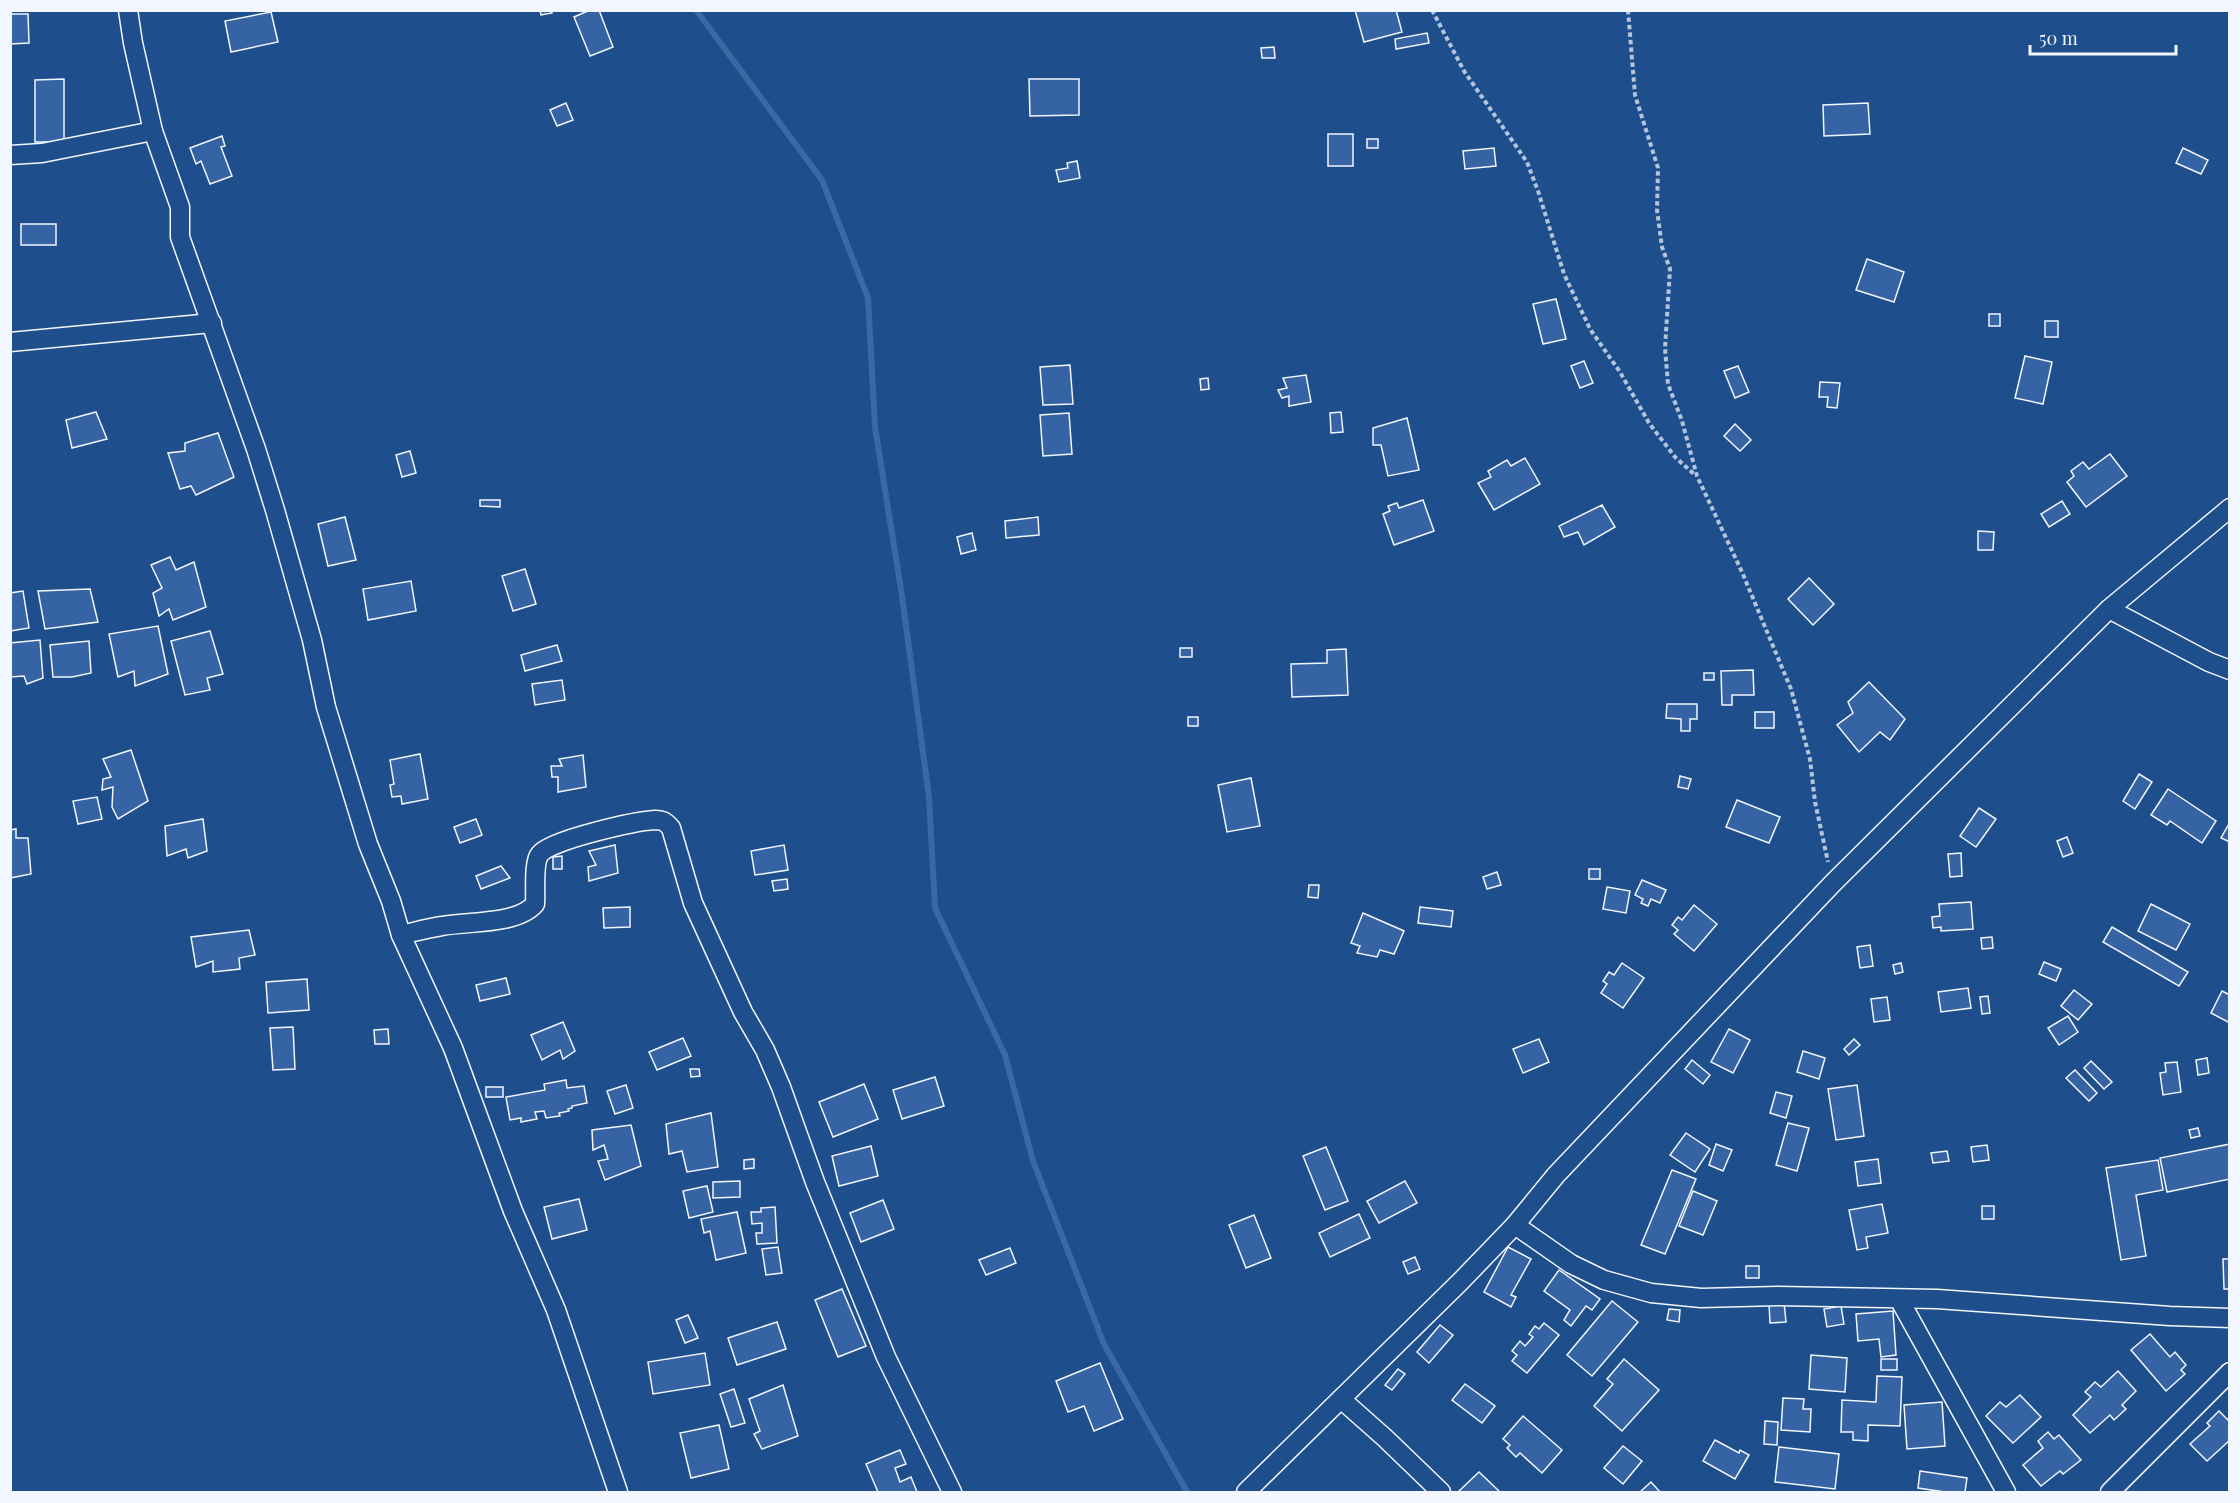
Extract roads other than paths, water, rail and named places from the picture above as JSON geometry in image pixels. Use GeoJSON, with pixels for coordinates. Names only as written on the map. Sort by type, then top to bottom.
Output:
{"type":"FeatureCollection","features":[{"type":"Feature","properties":{"kind":"street"},"geometry":{"type":"LineString","coordinates":[[128,10],[153,131],[180,207],[180,237],[275,510],[312,640],[326,707],[368,844],[391,901],[401,935],[453,1048],[513,1211],[556,1310],[618,1492]]}},
{"type":"Feature","properties":{"kind":"street"},"geometry":{"type":"LineString","coordinates":[[10,155],[42,153],[153,131]]}},
{"type":"Feature","properties":{"kind":"street"},"geometry":{"type":"LineString","coordinates":[[10,342],[212,324]]}},
{"type":"Feature","properties":{"kind":"street"},"geometry":{"type":"LineString","coordinates":[[1246,1492],[1515,1225],[1556,1175],[1833,883],[2109,609],[2229,508]]}},
{"type":"Feature","properties":{"kind":"street"},"geometry":{"type":"LineString","coordinates":[[2109,609],[2209,662],[2229,670]]}},
{"type":"Feature","properties":{"kind":"street"},"geometry":{"type":"LineString","coordinates":[[401,935],[443,925],[523,914],[535,904],[538,855],[545,849],[568,839],[656,820],[665,822],[671,828],[693,903],[743,1012],[765,1050],[814,1182],[886,1357],[952,1492]]}},
{"type":"Feature","properties":{"kind":"street"},"geometry":{"type":"LineString","coordinates":[[1515,1225],[1571,1264],[1604,1280],[1651,1293],[1701,1298],[1778,1296],[1996,1302],[2170,1316],[2229,1318]]}},
{"type":"Feature","properties":{"kind":"street"},"geometry":{"type":"LineString","coordinates":[[1899,1299],[2006,1492]]}},
{"type":"Feature","properties":{"kind":"street"},"geometry":{"type":"LineString","coordinates":[[2110,1492],[2229,1372]]}},
{"type":"Feature","properties":{"kind":"street"},"geometry":{"type":"LineString","coordinates":[[1341,1399],[1441,1492]]}},
{"type":"Feature","properties":{"kind":"waterway"},"geometry":{"type":"LineString","coordinates":[[696,10],[822,180],[868,298],[875,427],[902,596],[929,797],[935,908],[1005,1055],[1033,1161],[1104,1344],[1187,1492]]}}]}
